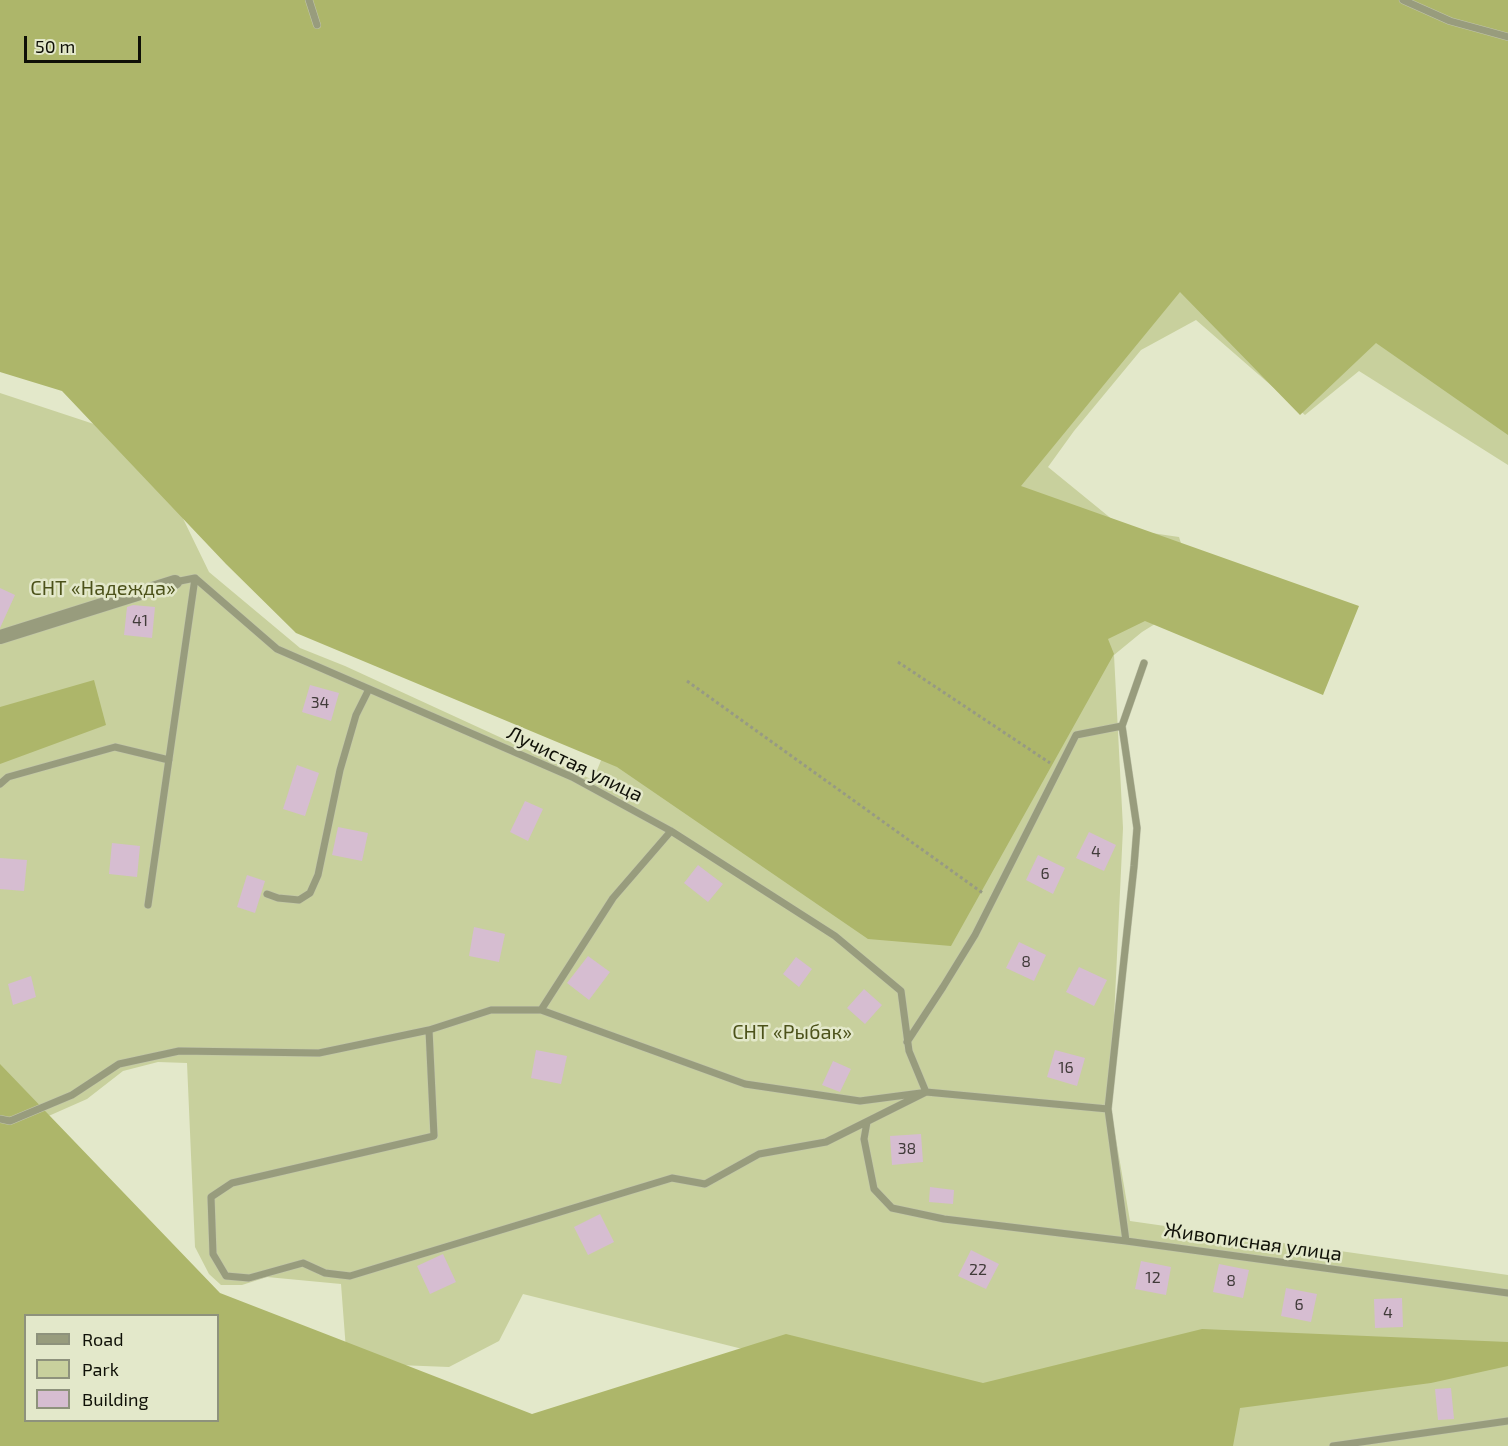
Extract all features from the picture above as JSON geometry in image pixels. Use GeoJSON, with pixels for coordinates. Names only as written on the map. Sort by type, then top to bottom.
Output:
{"type":"FeatureCollection","features":[{"type":"Feature","properties":{"kind":"street"},"geometry":{"type":"LineString","coordinates":[[0,637],[175,582]]}},
{"type":"Feature","properties":{"kind":"lane"},"geometry":{"type":"LineString","coordinates":[[309,0],[317,25]]}},
{"type":"Feature","properties":{"kind":"lane"},"geometry":{"type":"LineString","coordinates":[[1403,0],[1450,21],[1508,38]]}},
{"type":"Feature","properties":{"kind":"lane"},"geometry":{"type":"LineString","coordinates":[[148,905],[195,578],[175,582]]}},
{"type":"Feature","properties":{"kind":"lane","name":"Лучистая улица"},"geometry":{"type":"LineString","coordinates":[[195,578],[277,649],[572,777],[671,831],[835,936],[901,991],[909,1052],[926,1092]]}},
{"type":"Feature","properties":{"kind":"lane"},"geometry":{"type":"LineString","coordinates":[[1126,1241],[1108,1109],[1137,828],[1122,726],[1144,663]]}},
{"type":"Feature","properties":{"kind":"lane"},"geometry":{"type":"LineString","coordinates":[[267,894],[278,898],[299,900],[310,893],[318,874],[340,770],[356,715],[369,689]]}},
{"type":"Feature","properties":{"kind":"lane"},"geometry":{"type":"LineString","coordinates":[[907,1041],[944,987],[975,935],[1076,735],[1122,726]]}},
{"type":"Feature","properties":{"kind":"lane"},"geometry":{"type":"LineString","coordinates":[[0,784],[8,777],[115,747],[169,760]]}},
{"type":"Feature","properties":{"kind":"lane"},"geometry":{"type":"LineString","coordinates":[[541,1010],[613,898],[671,831]]}},
{"type":"Feature","properties":{"kind":"lane"},"geometry":{"type":"LineString","coordinates":[[0,1119],[10,1121],[72,1095],[119,1064],[179,1051],[319,1053],[429,1030],[491,1010],[541,1010],[745,1084],[860,1101],[926,1092],[1108,1109]]}},
{"type":"Feature","properties":{"kind":"lane"},"geometry":{"type":"LineString","coordinates":[[429,1030],[434,1136],[232,1183],[211,1197],[213,1254],[226,1276],[249,1278],[303,1263],[325,1273],[350,1276],[672,1178],[705,1184],[759,1154],[826,1143],[926,1092]]}},
{"type":"Feature","properties":{"kind":"lane","name":"Живописная улица"},"geometry":{"type":"LineString","coordinates":[[867,1122],[864,1139],[874,1189],[892,1208],[944,1219],[1126,1241],[1508,1293]]}},
{"type":"Feature","properties":{"kind":"lane"},"geometry":{"type":"LineString","coordinates":[[1333,1446],[1508,1421]]}},
{"type":"Feature","properties":{"kind":"path"},"geometry":{"type":"LineString","coordinates":[[897,662],[1059,769]]}},
{"type":"Feature","properties":{"kind":"path"},"geometry":{"type":"LineString","coordinates":[[687,681],[993,900]]}},
{"type":"Feature","properties":{"kind":"green space"},"geometry":{"type":"Polygon","coordinates":[[[0,0],[1508,0],[1508,435],[1376,343],[1300,415],[1180,292],[1021,486],[1359,606],[1323,695],[1145,621],[1108,639],[1114,654],[951,946],[868,939],[617,767],[296,633],[226,564],[62,391],[0,372],[0,0]]]}},
{"type":"Feature","properties":{"kind":"green space","name":"СНТ «Рыбак»"},"geometry":{"type":"Polygon","coordinates":[[[1480,0],[1508,28],[1508,465],[1359,371],[1305,415],[1196,320],[1141,350],[1074,431],[1048,467],[1124,529],[1179,537],[1192,577],[1171,614],[1142,632],[1114,655],[1123,828],[1110,1104],[1130,1221],[1508,1275],[1508,1446],[1002,1446],[1002,1414],[523,1294],[499,1341],[449,1367],[347,1363],[341,1284],[267,1277],[242,1285],[221,1285],[209,1274],[195,1247],[187,1063],[158,1062],[123,1071],[87,1099],[35,1122],[0,1127],[0,393],[112,430],[175,502],[209,572],[300,648],[345,666],[593,780],[613,731],[1480,0]]]}},
{"type":"Feature","properties":{"kind":"green space"},"geometry":{"type":"Polygon","coordinates":[[[94,680],[106,725],[0,764],[0,707],[94,680]]]}},
{"type":"Feature","properties":{"kind":"green space"},"geometry":{"type":"Polygon","coordinates":[[[0,1064],[220,1293],[532,1414],[786,1334],[983,1383],[1202,1329],[1508,1342],[1508,1366],[1431,1383],[1240,1408],[1233,1446],[0,1446],[0,1064]]]}},
{"type":"Feature","properties":{"kind":"building"},"geometry":{"type":"Polygon","coordinates":[[[0,588],[15,595],[0,628],[0,588]]]}},
{"type":"Feature","properties":{"kind":"building"},"geometry":{"type":"Polygon","coordinates":[[[133,605],[155,607],[152,638],[124,635],[127,607],[133,605]]]}},
{"type":"Feature","properties":{"kind":"building"},"geometry":{"type":"Polygon","coordinates":[[[310,685],[339,693],[331,721],[302,712],[310,685]]]}},
{"type":"Feature","properties":{"kind":"building"},"geometry":{"type":"Polygon","coordinates":[[[297,765],[319,773],[305,816],[283,809],[297,765]]]}},
{"type":"Feature","properties":{"kind":"building"},"geometry":{"type":"Polygon","coordinates":[[[525,801],[543,809],[528,841],[510,832],[525,801]]]}},
{"type":"Feature","properties":{"kind":"building"},"geometry":{"type":"Polygon","coordinates":[[[338,827],[368,833],[362,861],[332,855],[338,827]]]}},
{"type":"Feature","properties":{"kind":"building"},"geometry":{"type":"Polygon","coordinates":[[[1089,832],[1116,845],[1104,871],[1076,858],[1089,832]]]}},
{"type":"Feature","properties":{"kind":"building"},"geometry":{"type":"Polygon","coordinates":[[[112,843],[140,846],[137,877],[109,874],[112,843]]]}},
{"type":"Feature","properties":{"kind":"building"},"geometry":{"type":"Polygon","coordinates":[[[1038,855],[1065,868],[1053,894],[1026,880],[1038,855]]]}},
{"type":"Feature","properties":{"kind":"building"},"geometry":{"type":"Polygon","coordinates":[[[0,858],[27,860],[24,891],[0,889],[0,858]]]}},
{"type":"Feature","properties":{"kind":"building"},"geometry":{"type":"Polygon","coordinates":[[[698,865],[723,884],[708,902],[684,883],[698,865]]]}},
{"type":"Feature","properties":{"kind":"building"},"geometry":{"type":"Polygon","coordinates":[[[247,875],[265,881],[255,913],[237,907],[247,875]]]}},
{"type":"Feature","properties":{"kind":"building"},"geometry":{"type":"Polygon","coordinates":[[[474,927],[505,934],[499,962],[469,956],[474,927]]]}},
{"type":"Feature","properties":{"kind":"building"},"geometry":{"type":"Polygon","coordinates":[[[1019,942],[1046,955],[1034,981],[1006,968],[1019,942]]]}},
{"type":"Feature","properties":{"kind":"building"},"geometry":{"type":"Polygon","coordinates":[[[588,956],[610,972],[589,1000],[567,983],[588,956]]]}},
{"type":"Feature","properties":{"kind":"building"},"geometry":{"type":"Polygon","coordinates":[[[796,957],[812,969],[799,987],[783,974],[796,957]]]}},
{"type":"Feature","properties":{"kind":"building"},"geometry":{"type":"Polygon","coordinates":[[[1079,967],[1107,980],[1094,1006],[1066,992],[1079,967]]]}},
{"type":"Feature","properties":{"kind":"building"},"geometry":{"type":"Polygon","coordinates":[[[31,976],[36,997],[13,1005],[8,984],[31,976]]]}},
{"type":"Feature","properties":{"kind":"building"},"geometry":{"type":"Polygon","coordinates":[[[864,989],[882,1005],[865,1024],[847,1008],[864,989]]]}},
{"type":"Feature","properties":{"kind":"building"},"geometry":{"type":"Polygon","coordinates":[[[536,1050],[567,1056],[561,1084],[531,1078],[536,1050]]]}},
{"type":"Feature","properties":{"kind":"building"},"geometry":{"type":"Polygon","coordinates":[[[1055,1050],[1085,1058],[1077,1086],[1047,1077],[1055,1050]]]}},
{"type":"Feature","properties":{"kind":"building"},"geometry":{"type":"Polygon","coordinates":[[[833,1061],[851,1069],[840,1092],[822,1085],[833,1061]]]}},
{"type":"Feature","properties":{"kind":"building"},"geometry":{"type":"Polygon","coordinates":[[[921,1134],[923,1162],[892,1165],[890,1136],[921,1134]]]}},
{"type":"Feature","properties":{"kind":"building"},"geometry":{"type":"Polygon","coordinates":[[[930,1187],[954,1190],[953,1204],[929,1202],[930,1187]]]}},
{"type":"Feature","properties":{"kind":"building"},"geometry":{"type":"Polygon","coordinates":[[[600,1214],[614,1242],[588,1255],[574,1227],[600,1214]]]}},
{"type":"Feature","properties":{"kind":"building"},"geometry":{"type":"Polygon","coordinates":[[[971,1250],[999,1264],[986,1289],[958,1276],[971,1250]]]}},
{"type":"Feature","properties":{"kind":"building"},"geometry":{"type":"Polygon","coordinates":[[[443,1254],[456,1282],[430,1294],[417,1266],[443,1254]]]}},
{"type":"Feature","properties":{"kind":"building"},"geometry":{"type":"Polygon","coordinates":[[[1141,1261],[1171,1267],[1166,1295],[1135,1289],[1141,1261]]]}},
{"type":"Feature","properties":{"kind":"building"},"geometry":{"type":"Polygon","coordinates":[[[1219,1264],[1249,1270],[1243,1298],[1213,1292],[1219,1264]]]}},
{"type":"Feature","properties":{"kind":"building"},"geometry":{"type":"Polygon","coordinates":[[[1286,1288],[1317,1294],[1311,1322],[1281,1316],[1286,1288]]]}},
{"type":"Feature","properties":{"kind":"building"},"geometry":{"type":"Polygon","coordinates":[[[1402,1298],[1403,1327],[1375,1328],[1374,1299],[1402,1298]]]}},
{"type":"Feature","properties":{"kind":"building"},"geometry":{"type":"Polygon","coordinates":[[[1451,1388],[1454,1419],[1438,1420],[1435,1389],[1451,1388]]]}},
{"type":"Feature","properties":{"kind":"park label","name":"СНТ «Надежда»"},"geometry":{"type":"Point","coordinates":[103,588]}}]}
